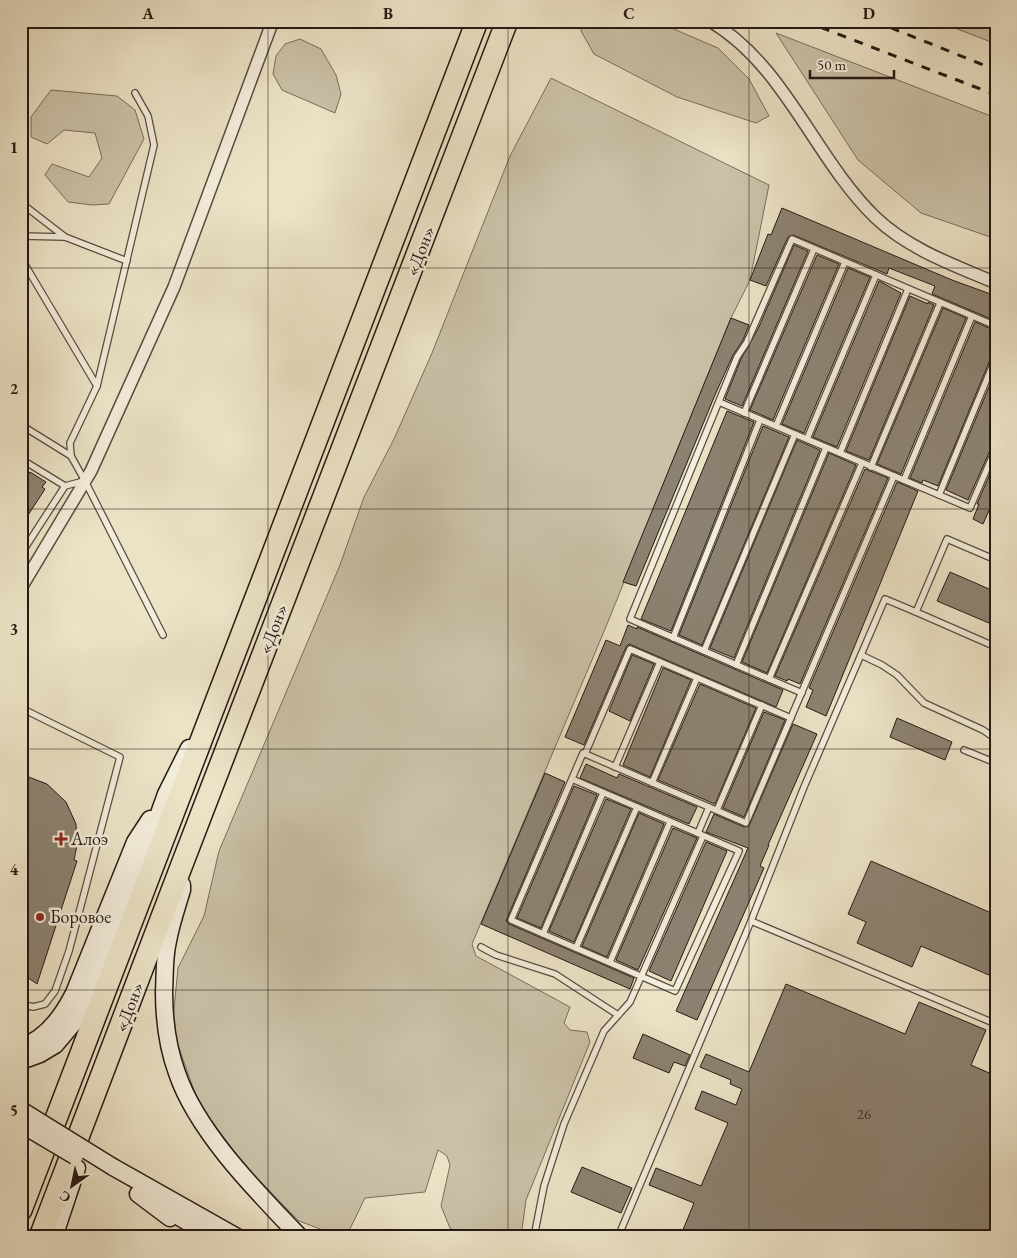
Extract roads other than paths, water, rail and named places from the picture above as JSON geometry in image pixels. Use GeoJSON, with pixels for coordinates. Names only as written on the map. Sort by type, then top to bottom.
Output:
{"type":"FeatureCollection","features":[{"type":"Feature","properties":{"kind":"highway","name":"«Дон»"},"geometry":{"type":"LineString","coordinates":[[21,1210],[477,21]]}},
{"type":"Feature","properties":{"kind":"highway","name":"«Дон»"},"geometry":{"type":"LineString","coordinates":[[40,1237],[127,1013],[181,867],[465,135],[507,21]]}},
{"type":"Feature","properties":{"kind":"main road"},"geometry":{"type":"LineString","coordinates":[[21,1061],[40,1054],[55,1045],[76,1019],[128,900],[166,794],[194,737],[214,705]]}},
{"type":"Feature","properties":{"kind":"main road"},"geometry":{"type":"LineString","coordinates":[[21,1047],[39,1037],[66,1009],[135,842],[166,794]]}},
{"type":"Feature","properties":{"kind":"main road"},"geometry":{"type":"LineString","coordinates":[[181,867],[182,890],[167,942],[164,979],[164,1017],[169,1046],[177,1074],[193,1108],[227,1158],[300,1237]]}},
{"type":"Feature","properties":{"kind":"main road"},"geometry":{"type":"LineString","coordinates":[[54,1237],[127,1013]]}},
{"type":"Feature","properties":{"kind":"main road"},"geometry":{"type":"LineString","coordinates":[[21,1173],[72,1080]]}},
{"type":"Feature","properties":{"kind":"main road"},"geometry":{"type":"LineString","coordinates":[[21,1110],[110,1171],[173,1220],[190,1237]]}},
{"type":"Feature","properties":{"kind":"main road"},"geometry":{"type":"LineString","coordinates":[[21,1124],[237,1237]]}},
{"type":"Feature","properties":{"kind":"main road"},"geometry":{"type":"LineString","coordinates":[[138,1194],[213,1237]]}},
{"type":"Feature","properties":{"kind":"street"},"geometry":{"type":"LineString","coordinates":[[21,588],[92,471],[174,287],[272,23],[270,21]]}},
{"type":"Feature","properties":{"kind":"street"},"geometry":{"type":"LineString","coordinates":[[710,21],[747,49],[778,86],[845,183],[876,218],[902,240],[928,254],[996,283]]}},
{"type":"Feature","properties":{"kind":"lane"},"geometry":{"type":"LineString","coordinates":[[135,93],[148,116],[154,145],[97,386],[70,443],[71,456],[163,635]]}},
{"type":"Feature","properties":{"kind":"lane"},"geometry":{"type":"LineString","coordinates":[[21,203],[65,237],[127,261]]}},
{"type":"Feature","properties":{"kind":"lane"},"geometry":{"type":"LineString","coordinates":[[21,236],[65,237]]}},
{"type":"Feature","properties":{"kind":"lane"},"geometry":{"type":"LineString","coordinates":[[802,693],[630,619],[737,357],[747,342],[792,240],[996,326]]}},
{"type":"Feature","properties":{"kind":"lane"},"geometry":{"type":"LineString","coordinates":[[744,413],[814,249]]}},
{"type":"Feature","properties":{"kind":"lane"},"geometry":{"type":"LineString","coordinates":[[21,258],[97,386]]}},
{"type":"Feature","properties":{"kind":"lane"},"geometry":{"type":"LineString","coordinates":[[776,426],[845,262]]}},
{"type":"Feature","properties":{"kind":"lane"},"geometry":{"type":"LineString","coordinates":[[806,439],[876,275]]}},
{"type":"Feature","properties":{"kind":"lane"},"geometry":{"type":"LineString","coordinates":[[840,453],[908,289]]}},
{"type":"Feature","properties":{"kind":"lane"},"geometry":{"type":"LineString","coordinates":[[871,467],[940,303]]}},
{"type":"Feature","properties":{"kind":"lane"},"geometry":{"type":"LineString","coordinates":[[904,480],[972,316]]}},
{"type":"Feature","properties":{"kind":"lane"},"geometry":{"type":"LineString","coordinates":[[939,495],[996,357]]}},
{"type":"Feature","properties":{"kind":"lane"},"geometry":{"type":"LineString","coordinates":[[719,402],[970,508],[996,448]]}},
{"type":"Feature","properties":{"kind":"lane"},"geometry":{"type":"LineString","coordinates":[[673,638],[760,420]]}},
{"type":"Feature","properties":{"kind":"lane"},"geometry":{"type":"LineString","coordinates":[[21,425],[71,456]]}},
{"type":"Feature","properties":{"kind":"lane"},"geometry":{"type":"LineString","coordinates":[[704,651],[795,434]]}},
{"type":"Feature","properties":{"kind":"lane"},"geometry":{"type":"LineString","coordinates":[[736,665],[826,448]]}},
{"type":"Feature","properties":{"kind":"lane"},"geometry":{"type":"LineString","coordinates":[[21,459],[65,486]]}},
{"type":"Feature","properties":{"kind":"lane"},"geometry":{"type":"LineString","coordinates":[[770,679],[862,463]]}},
{"type":"Feature","properties":{"kind":"lane"},"geometry":{"type":"LineString","coordinates":[[585,754],[746,823],[894,476]]}},
{"type":"Feature","properties":{"kind":"lane"},"geometry":{"type":"LineString","coordinates":[[21,554],[65,486],[85,481]]}},
{"type":"Feature","properties":{"kind":"lane"},"geometry":{"type":"LineString","coordinates":[[916,612],[947,540],[996,560]]}},
{"type":"Feature","properties":{"kind":"lane"},"geometry":{"type":"LineString","coordinates":[[618,1237],[751,921],[804,787],[885,599],[996,647]]}},
{"type":"Feature","properties":{"kind":"lane"},"geometry":{"type":"LineString","coordinates":[[572,779],[739,851],[675,991],[511,920],[572,779],[583,754],[585,754],[630,649],[791,718]]}},
{"type":"Feature","properties":{"kind":"lane"},"geometry":{"type":"LineString","coordinates":[[861,655],[897,675],[924,703],[983,730],[996,739]]}},
{"type":"Feature","properties":{"kind":"lane"},"geometry":{"type":"LineString","coordinates":[[615,767],[660,662]]}},
{"type":"Feature","properties":{"kind":"lane"},"geometry":{"type":"LineString","coordinates":[[652,783],[697,678]]}},
{"type":"Feature","properties":{"kind":"lane"},"geometry":{"type":"LineString","coordinates":[[717,810],[762,705]]}},
{"type":"Feature","properties":{"kind":"lane"},"geometry":{"type":"LineString","coordinates":[[21,708],[120,757],[69,951],[55,991],[45,1004],[33,1007],[21,1004]]}},
{"type":"Feature","properties":{"kind":"lane"},"geometry":{"type":"LineString","coordinates":[[964,750],[996,763]]}},
{"type":"Feature","properties":{"kind":"lane"},"geometry":{"type":"LineString","coordinates":[[542,934],[603,793]]}},
{"type":"Feature","properties":{"kind":"lane"},"geometry":{"type":"LineString","coordinates":[[576,948],[637,807]]}},
{"type":"Feature","properties":{"kind":"lane"},"geometry":{"type":"LineString","coordinates":[[534,1237],[544,1186],[564,1124],[604,1031],[630,1002],[701,834],[709,807]]}},
{"type":"Feature","properties":{"kind":"lane"},"geometry":{"type":"LineString","coordinates":[[610,962],[670,822]]}},
{"type":"Feature","properties":{"kind":"lane"},"geometry":{"type":"LineString","coordinates":[[751,921],[996,1024]]}},
{"type":"Feature","properties":{"kind":"lane"},"geometry":{"type":"LineString","coordinates":[[481,948],[496,955],[556,974],[618,1015]]}},
{"type":"Feature","properties":{"kind":"railway"},"geometry":{"type":"LineString","coordinates":[[804,21],[996,95]]}},
{"type":"Feature","properties":{"kind":"railway"},"geometry":{"type":"LineString","coordinates":[[874,21],[996,70]]}},
{"type":"Feature","properties":{"kind":"place","name":"Алоэ"},"geometry":{"type":"Point","coordinates":[61,839]}},
{"type":"Feature","properties":{"kind":"place","name":"Боровое"},"geometry":{"type":"Point","coordinates":[40,917]}}]}
